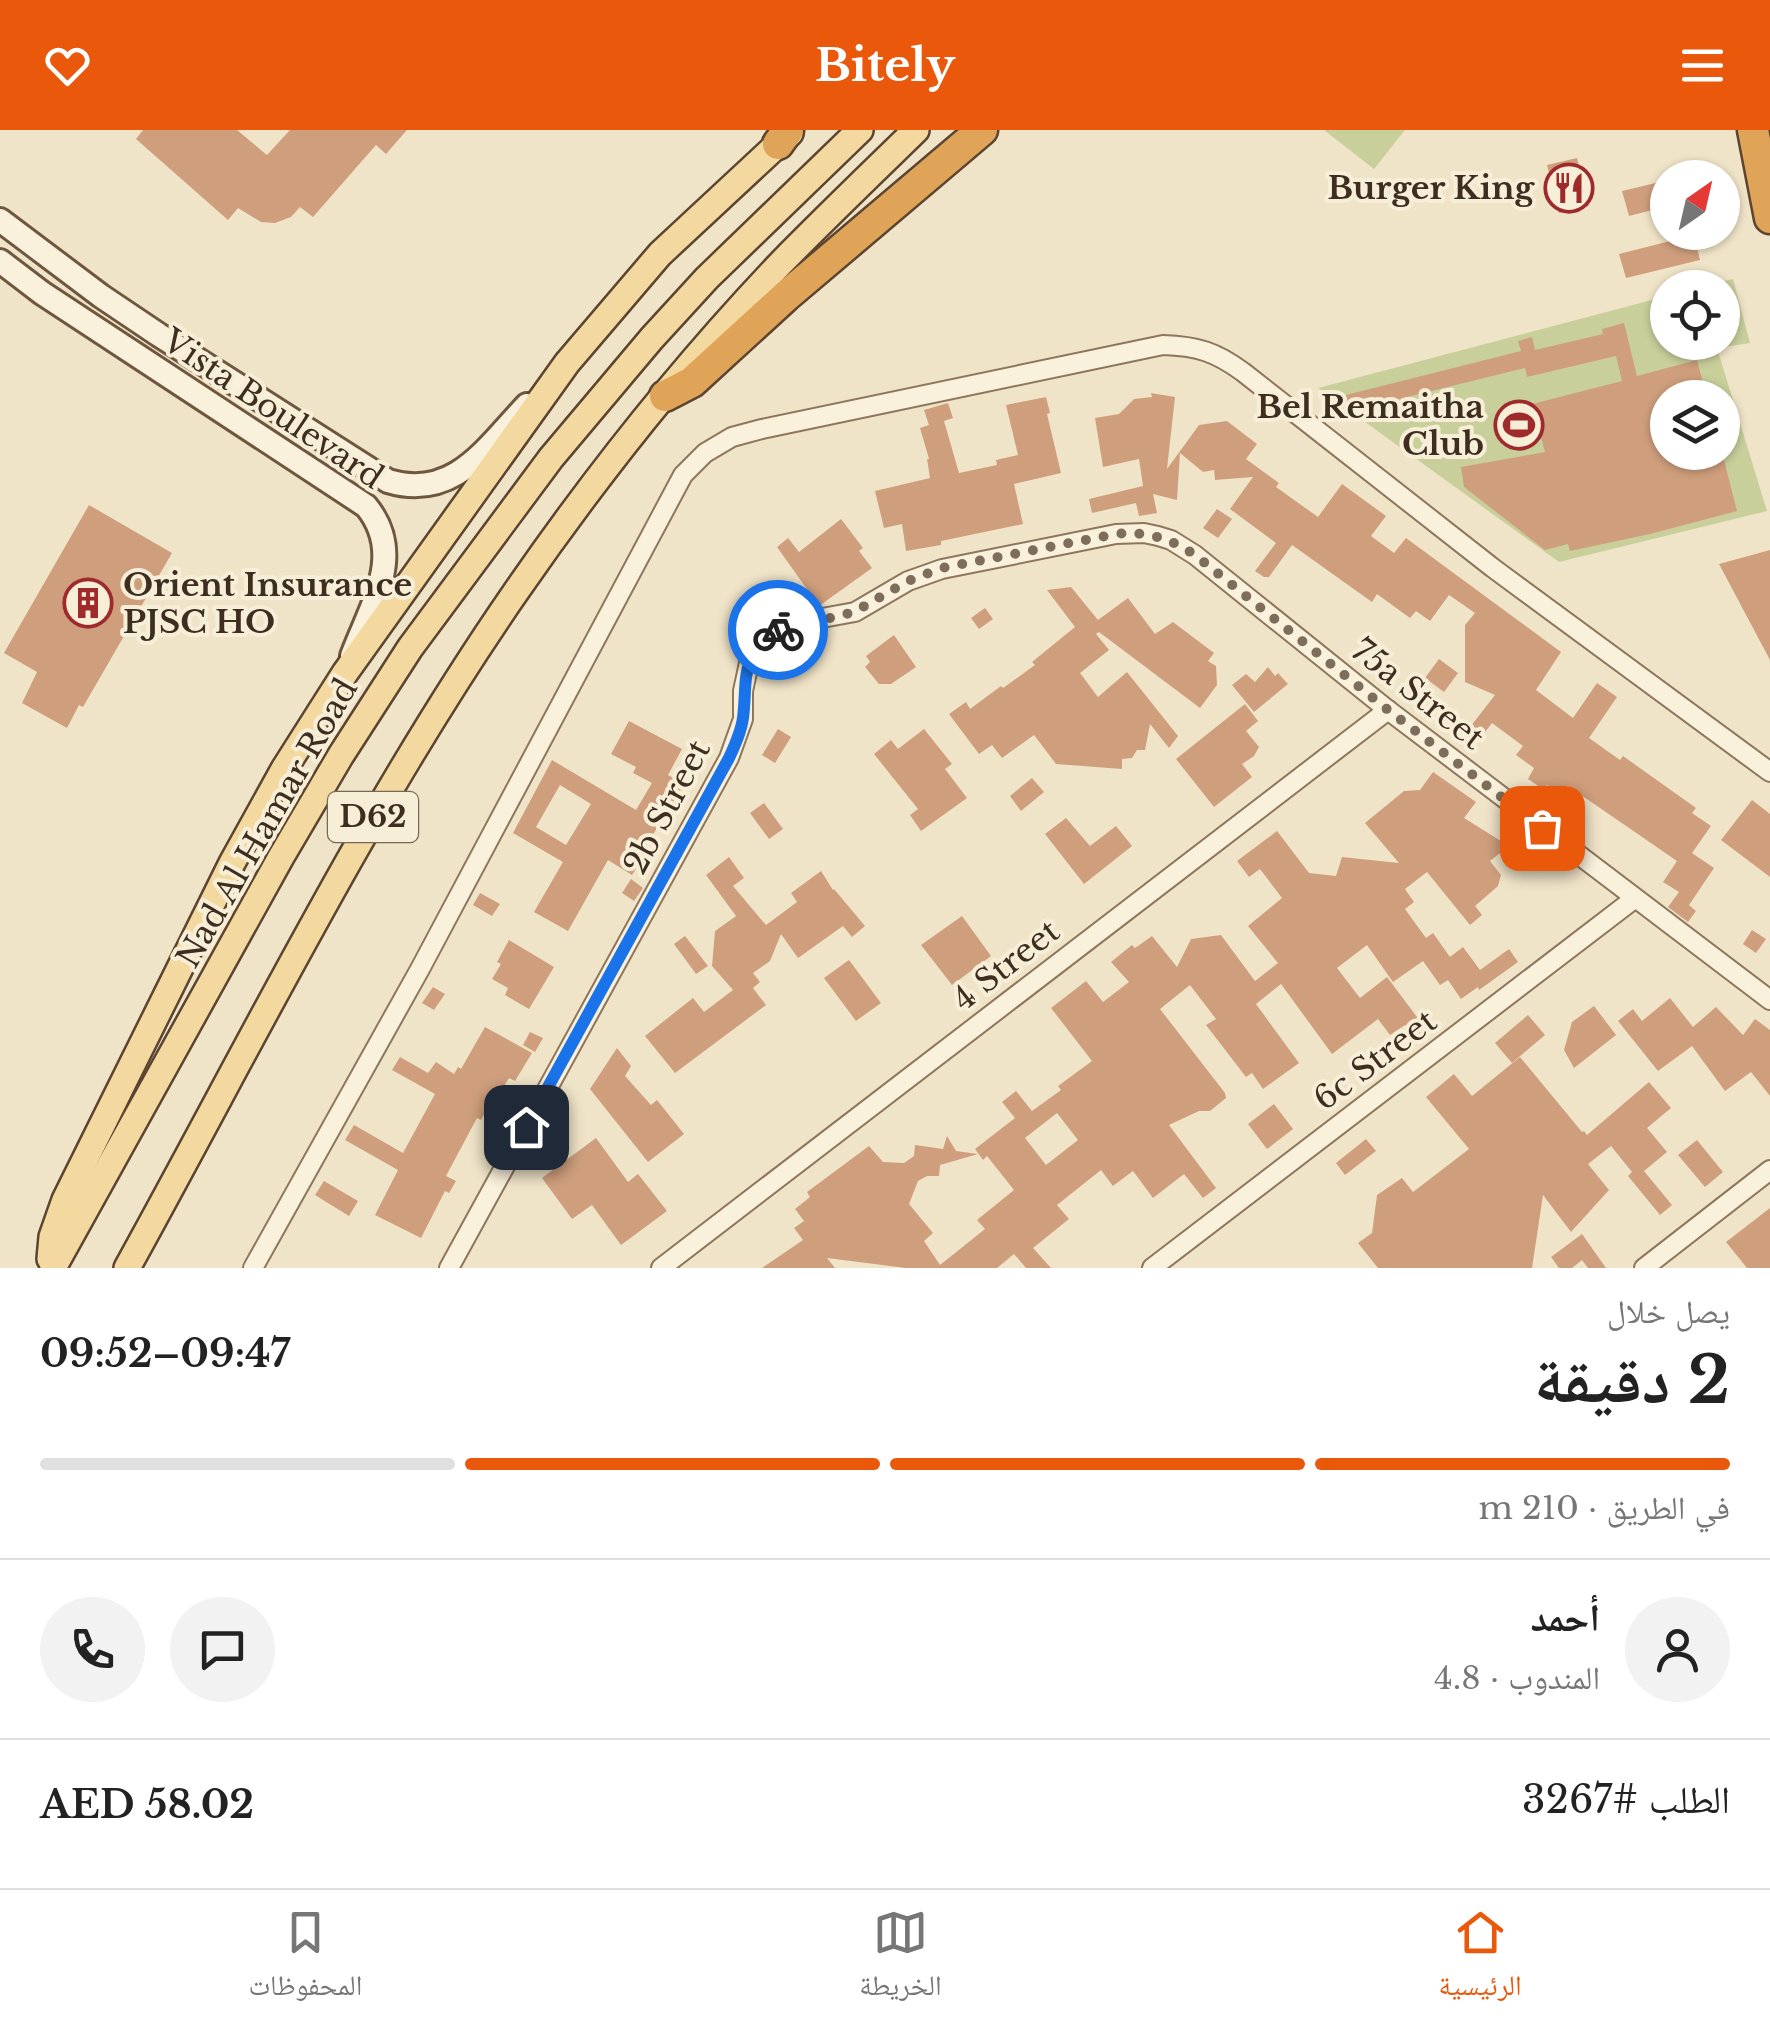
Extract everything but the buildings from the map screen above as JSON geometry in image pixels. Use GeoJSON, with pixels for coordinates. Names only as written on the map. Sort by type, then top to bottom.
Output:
{"type":"FeatureCollection","features":[{"type":"Feature","properties":{"kind":"highway"},"geometry":{"type":"LineString","coordinates":[[665,396],[692,382],[786,296],[982,130]]}},
{"type":"Feature","properties":{"kind":"highway"},"geometry":{"type":"LineString","coordinates":[[1752,130],[1770,218]]}},
{"type":"Feature","properties":{"kind":"main road","name":"Nad Al Hamar Road"},"geometry":{"type":"LineString","coordinates":[[51,1268],[281,857],[410,648],[551,458],[652,338],[720,265],[860,130]]}},
{"type":"Feature","properties":{"kind":"main road","name":"D62"},"geometry":{"type":"LineString","coordinates":[[127,1268],[349,857],[452,688],[542,555],[665,396],[782,263],[916,130]]}},
{"type":"Feature","properties":{"kind":"main road"},"geometry":{"type":"LineString","coordinates":[[51,1268],[52,1237],[65,1200],[175,975],[284,768],[345,672],[567,363],[660,254],[787,135]]}},
{"type":"Feature","properties":{"kind":"street","name":"Vista Boulevard"},"geometry":{"type":"LineString","coordinates":[[0,220],[100,296],[376,475],[400,484],[433,484],[463,471],[567,363]]}},
{"type":"Feature","properties":{"kind":"street","name":"Vista Boulevard"},"geometry":{"type":"LineString","coordinates":[[0,261],[42,293],[366,506],[380,528],[386,551],[384,572],[345,672]]}},
{"type":"Feature","properties":{"kind":"street"},"geometry":{"type":"LineString","coordinates":[[253,1268],[420,969],[683,475],[705,453],[732,437],[1163,345],[1206,350],[1234,366],[1509,580],[1770,772]]}},
{"type":"Feature","properties":{"kind":"street"},"geometry":{"type":"LineString","coordinates":[[213,407],[237,404],[249,392]]}},
{"type":"Feature","properties":{"kind":"street","name":"75a Street"},"geometry":{"type":"LineString","coordinates":[[1116,534],[1144,533],[1183,547],[1388,710],[1770,1000]]}},
{"type":"Feature","properties":{"kind":"street","name":"2b Street"},"geometry":{"type":"LineString","coordinates":[[455,1266],[736,745],[743,718],[745,677],[749,663],[766,640],[789,624],[854,612],[908,581],[942,568],[1116,534]]}},
{"type":"Feature","properties":{"kind":"street","name":"4 Street"},"geometry":{"type":"LineString","coordinates":[[661,1268],[1388,710]]}},
{"type":"Feature","properties":{"kind":"street","name":"6c Street"},"geometry":{"type":"LineString","coordinates":[[1152,1268],[1634,899]]}},
{"type":"Feature","properties":{"kind":"street"},"geometry":{"type":"LineString","coordinates":[[1644,1268],[1770,1170]]}},
{"type":"Feature","properties":{"kind":"green space"},"geometry":{"type":"Polygon","coordinates":[[[1324,130],[1405,130],[1374,169],[1324,130]]]}},
{"type":"Feature","properties":{"kind":"green space","name":"Bel Remaitha Club"},"geometry":{"type":"Polygon","coordinates":[[[1650,300],[1650,360],[1721,360],[1727,380],[1650,380],[1650,470],[1740,470],[1740,423],[1767,511],[1559,562],[1318,388],[1650,300]]]}},
{"type":"Feature","properties":{"kind":"green space","name":"Bel Remaitha Club"},"geometry":{"type":"Polygon","coordinates":[[[1740,305],[1750,343],[1740,345],[1740,305]]]}},
{"type":"Feature","properties":{"kind":"way so far"},"geometry":{"type":"LineString","coordinates":[[778,630],[803,620],[854,612],[908,581],[942,568],[1116,534],[1158,536],[1195,555],[1542,828]]}},
{"type":"Feature","properties":{"kind":"place","name":"Burger King"},"geometry":{"type":"Point","coordinates":[1569,188]}},
{"type":"Feature","properties":{"kind":"place","name":"Bel Remaitha Club"},"geometry":{"type":"Point","coordinates":[1519,425]}},
{"type":"Feature","properties":{"kind":"place","name":"Orient Insurance PJSC HO"},"geometry":{"type":"Point","coordinates":[88,603]}},
{"type":"Feature","properties":{"kind":"route"},"geometry":{"type":"LineString","coordinates":[[526,1127],[736,745],[749,663],[778,630]]}}]}
